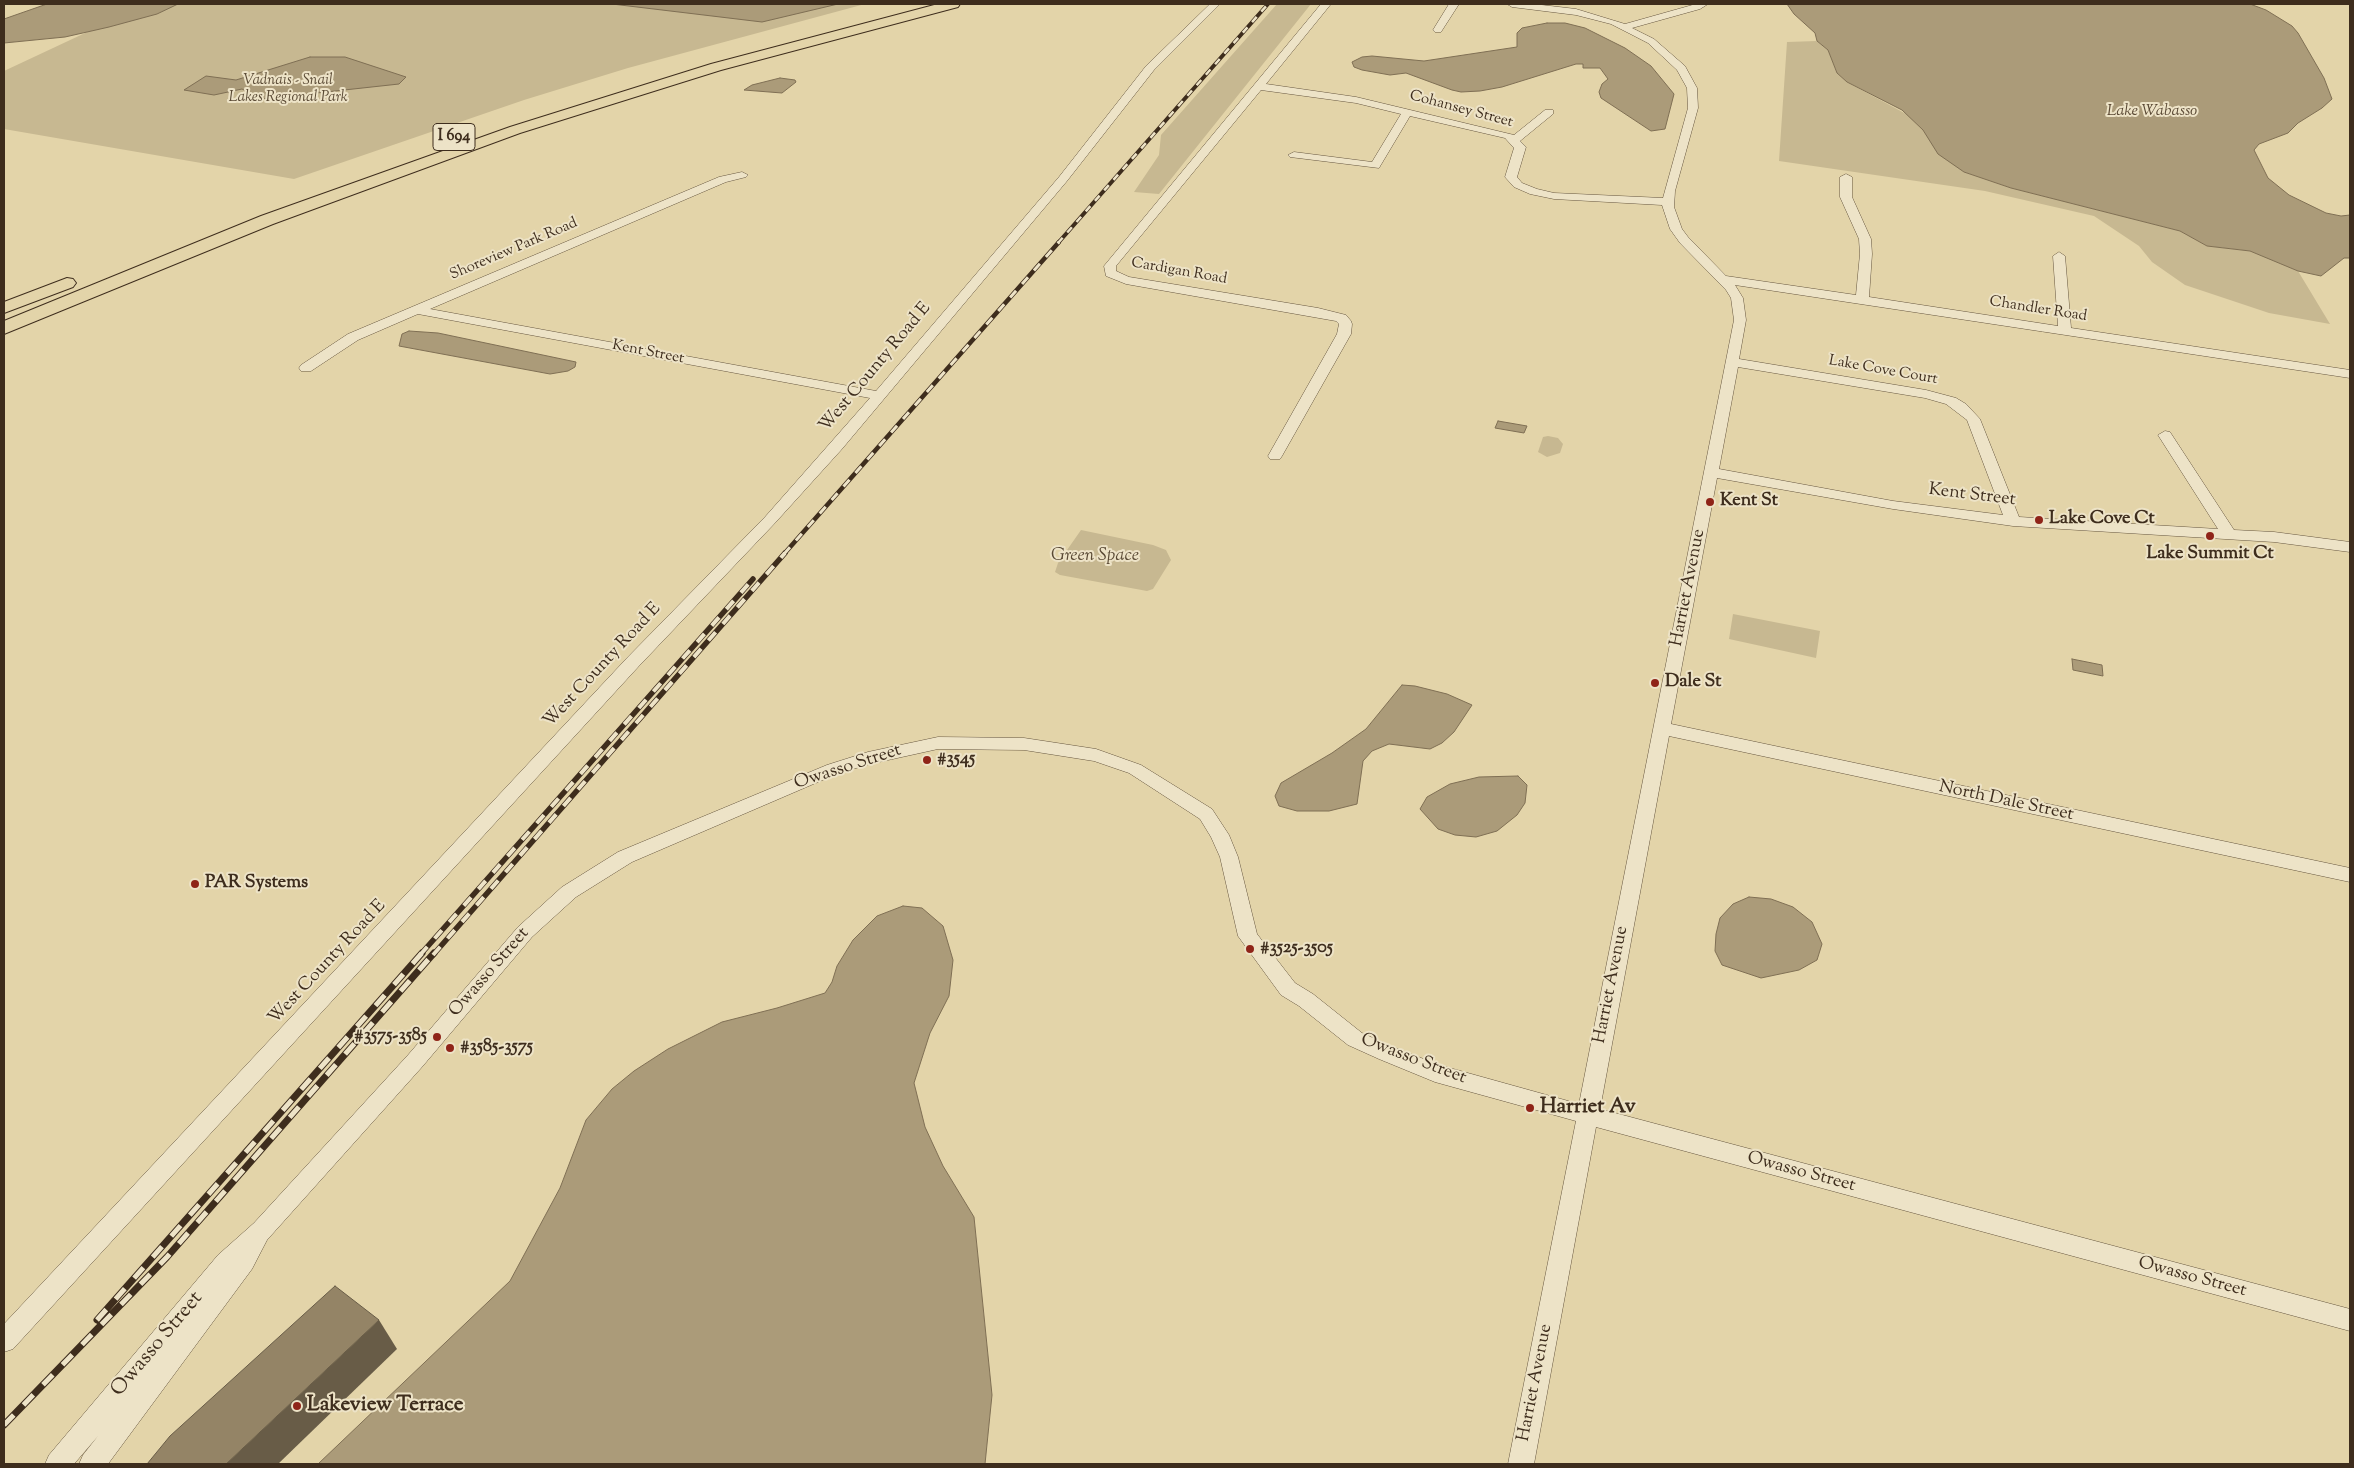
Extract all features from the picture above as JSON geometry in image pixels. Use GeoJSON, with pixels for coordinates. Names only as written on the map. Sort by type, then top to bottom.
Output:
{"type":"FeatureCollection","features":[{"type":"Feature","properties":{"kind":"highway","name":"I 694"},"geometry":{"type":"LineString","coordinates":[[175,241],[367,168],[586,94],[724,53],[916,4]]}},
{"type":"Feature","properties":{"kind":"highway","name":"I 694"},"geometry":{"type":"LineString","coordinates":[[4,328],[267,220],[505,133],[725,64],[953,4]]}},
{"type":"Feature","properties":{"kind":"highway"},"geometry":{"type":"LineString","coordinates":[[4,308],[78,279]]}},
{"type":"Feature","properties":{"kind":"street","name":"West County Road E"},"geometry":{"type":"LineString","coordinates":[[4,1341],[632,662],[770,520],[879,396],[1063,179],[1150,68],[1215,4]]}},
{"type":"Feature","properties":{"kind":"street","name":"Cardigan Road"},"geometry":{"type":"LineString","coordinates":[[1275,456],[1344,334],[1346,324],[1332,314],[1126,280],[1110,273],[1110,266],[1326,4]]}},
{"type":"Feature","properties":{"kind":"street"},"geometry":{"type":"LineString","coordinates":[[1438,30],[1454,4]]}},
{"type":"Feature","properties":{"kind":"street","name":"Harriet Avenue"},"geometry":{"type":"LineString","coordinates":[[1512,4],[1576,12],[1624,26],[1651,41],[1674,59],[1687,77],[1692,88],[1693,108],[1669,191],[1668,202],[1671,218],[1684,240],[1722,279],[1737,298],[1740,308],[1740,320],[1521,1464]]}},
{"type":"Feature","properties":{"kind":"street"},"geometry":{"type":"LineString","coordinates":[[1624,26],[1699,7],[1703,4]]}},
{"type":"Feature","properties":{"kind":"street","name":"Cohansey Street"},"geometry":{"type":"LineString","coordinates":[[1258,86],[1349,99],[1501,133],[1515,140],[1520,147],[1511,177],[1518,185],[1525,189],[1554,196],[1668,202]]}},
{"type":"Feature","properties":{"kind":"street"},"geometry":{"type":"LineString","coordinates":[[1294,155],[1375,166],[1408,111]]}},
{"type":"Feature","properties":{"kind":"street"},"geometry":{"type":"LineString","coordinates":[[1515,140],[1549,112]]}},
{"type":"Feature","properties":{"kind":"street","name":"Shoreview Park Road"},"geometry":{"type":"LineString","coordinates":[[306,368],[353,337],[724,179],[742,175]]}},
{"type":"Feature","properties":{"kind":"street"},"geometry":{"type":"LineString","coordinates":[[1846,177],[1846,197],[1865,239],[1866,254],[1862,300]]}},
{"type":"Feature","properties":{"kind":"street"},"geometry":{"type":"LineString","coordinates":[[2060,256],[2065,331]]}},
{"type":"Feature","properties":{"kind":"street","name":"Chandler Road"},"geometry":{"type":"LineString","coordinates":[[1722,279],[2350,374]]}},
{"type":"Feature","properties":{"kind":"street","name":"Kent Street"},"geometry":{"type":"LineString","coordinates":[[417,310],[879,396]]}},
{"type":"Feature","properties":{"kind":"street","name":"Lake Cove Court"},"geometry":{"type":"LineString","coordinates":[[1731,362],[1926,394],[1950,401],[1961,407],[1973,419],[2013,521]]}},
{"type":"Feature","properties":{"kind":"street"},"geometry":{"type":"LineString","coordinates":[[2165,435],[2229,534]]}},
{"type":"Feature","properties":{"kind":"street","name":"Kent Street"},"geometry":{"type":"LineString","coordinates":[[1711,472],[1893,505],[2013,521],[2086,527],[2229,534],[2350,547]]}},
{"type":"Feature","properties":{"kind":"street","name":"North Dale Street"},"geometry":{"type":"LineString","coordinates":[[1661,728],[2350,875]]}},
{"type":"Feature","properties":{"kind":"street","name":"Owasso Street"},"geometry":{"type":"LineString","coordinates":[[58,1464],[226,1262],[262,1230],[415,1061],[525,932],[569,892],[625,857],[833,769],[868,758],[938,744],[972,742],[1039,746],[1096,755],[1135,769],[1206,814],[1220,835],[1229,857],[1248,936],[1288,989],[1306,1000],[1355,1039],[1386,1054],[1435,1073],[2350,1320]]}},
{"type":"Feature","properties":{"kind":"street","name":"Owasso Street"},"geometry":{"type":"LineString","coordinates":[[92,1464],[244,1262],[262,1230]]}},
{"type":"Feature","properties":{"kind":"green space","name":"Vadnais - Snail Lakes Regional Park"},"geometry":{"type":"Polygon","coordinates":[[[147,4],[865,4],[628,68],[524,100],[294,179],[4,129],[4,71],[147,4]]]}},
{"type":"Feature","properties":{"kind":"green space"},"geometry":{"type":"Polygon","coordinates":[[[1277,4],[1311,4],[1159,194],[1134,192],[1159,155],[1161,135],[1277,4]]]}},
{"type":"Feature","properties":{"kind":"green space"},"geometry":{"type":"Polygon","coordinates":[[[1817,41],[1828,50],[1837,73],[1847,82],[1908,115],[1964,172],[2011,188],[2180,231],[2207,246],[2250,251],[2275,261],[2298,271],[2330,324],[2269,313],[2185,285],[2152,262],[2139,246],[2094,216],[1985,191],[1779,161],[1787,42],[1817,41]]]}},
{"type":"Feature","properties":{"kind":"green space"},"geometry":{"type":"Polygon","coordinates":[[[1543,437],[1558,438],[1563,444],[1560,453],[1547,457],[1538,452],[1543,437]]]}},
{"type":"Feature","properties":{"kind":"green space","name":"Green Space"},"geometry":{"type":"Polygon","coordinates":[[[1081,530],[1153,545],[1166,550],[1171,560],[1153,589],[1147,591],[1060,575],[1055,572],[1058,563],[1081,530]]]}},
{"type":"Feature","properties":{"kind":"green space"},"geometry":{"type":"Polygon","coordinates":[[[1733,614],[1820,631],[1816,658],[1729,639],[1733,614]]]}},
{"type":"Feature","properties":{"kind":"water"},"geometry":{"type":"Polygon","coordinates":[[[47,4],[178,4],[157,14],[65,37],[4,43],[4,19],[47,4]]]}},
{"type":"Feature","properties":{"kind":"water"},"geometry":{"type":"Polygon","coordinates":[[[612,4],[838,4],[762,22],[612,4]]]}},
{"type":"Feature","properties":{"kind":"water","name":"Lake Wabasso"},"geometry":{"type":"Polygon","coordinates":[[[1787,4],[2250,4],[2266,10],[2292,26],[2298,33],[2324,78],[2332,99],[2322,108],[2298,123],[2288,133],[2259,144],[2254,150],[2268,178],[2289,195],[2326,213],[2341,216],[2350,215],[2350,258],[2344,258],[2321,276],[2298,271],[2250,251],[2207,246],[2180,231],[2011,188],[1964,172],[1938,154],[1923,130],[1902,110],[1847,82],[1837,73],[1828,50],[1817,41],[1815,33],[1794,14],[1787,4]]]}},
{"type":"Feature","properties":{"kind":"water"},"geometry":{"type":"Polygon","coordinates":[[[1547,23],[1565,23],[1585,28],[1625,48],[1651,66],[1674,94],[1665,129],[1651,131],[1601,98],[1599,92],[1602,84],[1608,79],[1600,68],[1583,68],[1583,64],[1576,64],[1502,87],[1461,92],[1406,73],[1390,75],[1362,70],[1354,67],[1352,62],[1362,57],[1372,56],[1424,61],[1517,47],[1517,33],[1522,28],[1547,23]]]}},
{"type":"Feature","properties":{"kind":"water"},"geometry":{"type":"Polygon","coordinates":[[[310,57],[345,57],[406,77],[399,84],[262,99],[242,89],[214,95],[184,90],[206,76],[236,80],[310,57]]]}},
{"type":"Feature","properties":{"kind":"water"},"geometry":{"type":"Polygon","coordinates":[[[780,78],[795,80],[796,82],[782,93],[744,90],[752,85],[780,78]]]}},
{"type":"Feature","properties":{"kind":"water"},"geometry":{"type":"Polygon","coordinates":[[[409,331],[438,333],[576,362],[575,367],[568,371],[550,374],[399,346],[402,334],[409,331]]]}},
{"type":"Feature","properties":{"kind":"water"},"geometry":{"type":"Polygon","coordinates":[[[1498,421],[1527,426],[1524,433],[1495,428],[1498,421]]]}},
{"type":"Feature","properties":{"kind":"water"},"geometry":{"type":"Polygon","coordinates":[[[2072,659],[2102,665],[2103,676],[2073,670],[2072,659]]]}},
{"type":"Feature","properties":{"kind":"water"},"geometry":{"type":"Polygon","coordinates":[[[1402,685],[1415,686],[1447,694],[1472,705],[1454,732],[1442,743],[1430,749],[1389,744],[1372,751],[1363,761],[1357,804],[1329,811],[1297,811],[1279,806],[1275,796],[1281,783],[1332,753],[1366,729],[1402,685]]]}},
{"type":"Feature","properties":{"kind":"water"},"geometry":{"type":"Polygon","coordinates":[[[1518,776],[1527,785],[1525,803],[1517,815],[1497,831],[1476,837],[1455,835],[1438,829],[1420,809],[1427,797],[1450,784],[1479,777],[1518,776]]]}},
{"type":"Feature","properties":{"kind":"water"},"geometry":{"type":"Polygon","coordinates":[[[1749,897],[1771,899],[1793,907],[1812,922],[1822,944],[1817,960],[1799,970],[1761,978],[1722,965],[1715,951],[1716,934],[1720,918],[1733,904],[1749,897]]]}},
{"type":"Feature","properties":{"kind":"water"},"geometry":{"type":"Polygon","coordinates":[[[903,906],[922,908],[943,926],[953,960],[949,996],[930,1033],[914,1083],[925,1127],[943,1166],[974,1217],[992,1395],[985,1464],[318,1464],[510,1281],[560,1188],[586,1120],[612,1089],[634,1071],[668,1049],[722,1022],[825,993],[832,982],[837,966],[853,940],[877,916],[903,906]]]}},
{"type":"Feature","properties":{"kind":"building"},"geometry":{"type":"Polygon","coordinates":[[[335,1286],[379,1320],[226,1464],[147,1464],[170,1436],[335,1286]]]}},
{"type":"Feature","properties":{"kind":"railway"},"geometry":{"type":"LineString","coordinates":[[1058,243],[1268,4]]}},
{"type":"Feature","properties":{"kind":"railway"},"geometry":{"type":"LineString","coordinates":[[784,554],[1059,242]]}},
{"type":"Feature","properties":{"kind":"railway"},"geometry":{"type":"LineString","coordinates":[[433,955],[785,553]]}},
{"type":"Feature","properties":{"kind":"railway"},"geometry":{"type":"LineString","coordinates":[[420,955],[753,579]]}},
{"type":"Feature","properties":{"kind":"railway"},"geometry":{"type":"LineString","coordinates":[[97,1320],[422,953]]}},
{"type":"Feature","properties":{"kind":"railway"},"geometry":{"type":"LineString","coordinates":[[4,1425],[167,1257],[434,953]]}},
{"type":"Feature","properties":{"kind":"place","name":"Kent St"},"geometry":{"type":"Point","coordinates":[1710,502]}},
{"type":"Feature","properties":{"kind":"place","name":"Lake Cove Ct"},"geometry":{"type":"Point","coordinates":[2039,520]}},
{"type":"Feature","properties":{"kind":"place","name":"Lake Summit Ct"},"geometry":{"type":"Point","coordinates":[2210,536]}},
{"type":"Feature","properties":{"kind":"place","name":"Dale St"},"geometry":{"type":"Point","coordinates":[1655,683]}},
{"type":"Feature","properties":{"kind":"place","name":"#3545"},"geometry":{"type":"Point","coordinates":[927,760]}},
{"type":"Feature","properties":{"kind":"place","name":"PAR Systems"},"geometry":{"type":"Point","coordinates":[195,884]}},
{"type":"Feature","properties":{"kind":"place","name":"#3525-3505"},"geometry":{"type":"Point","coordinates":[1250,949]}},
{"type":"Feature","properties":{"kind":"place","name":"#3575-3585"},"geometry":{"type":"Point","coordinates":[437,1037]}},
{"type":"Feature","properties":{"kind":"place","name":"#3585-3575"},"geometry":{"type":"Point","coordinates":[450,1048]}},
{"type":"Feature","properties":{"kind":"place","name":"Harriet Av"},"geometry":{"type":"Point","coordinates":[1530,1108]}},
{"type":"Feature","properties":{"kind":"place","name":"Lakeview Terrace"},"geometry":{"type":"Point","coordinates":[297,1406]}}]}
